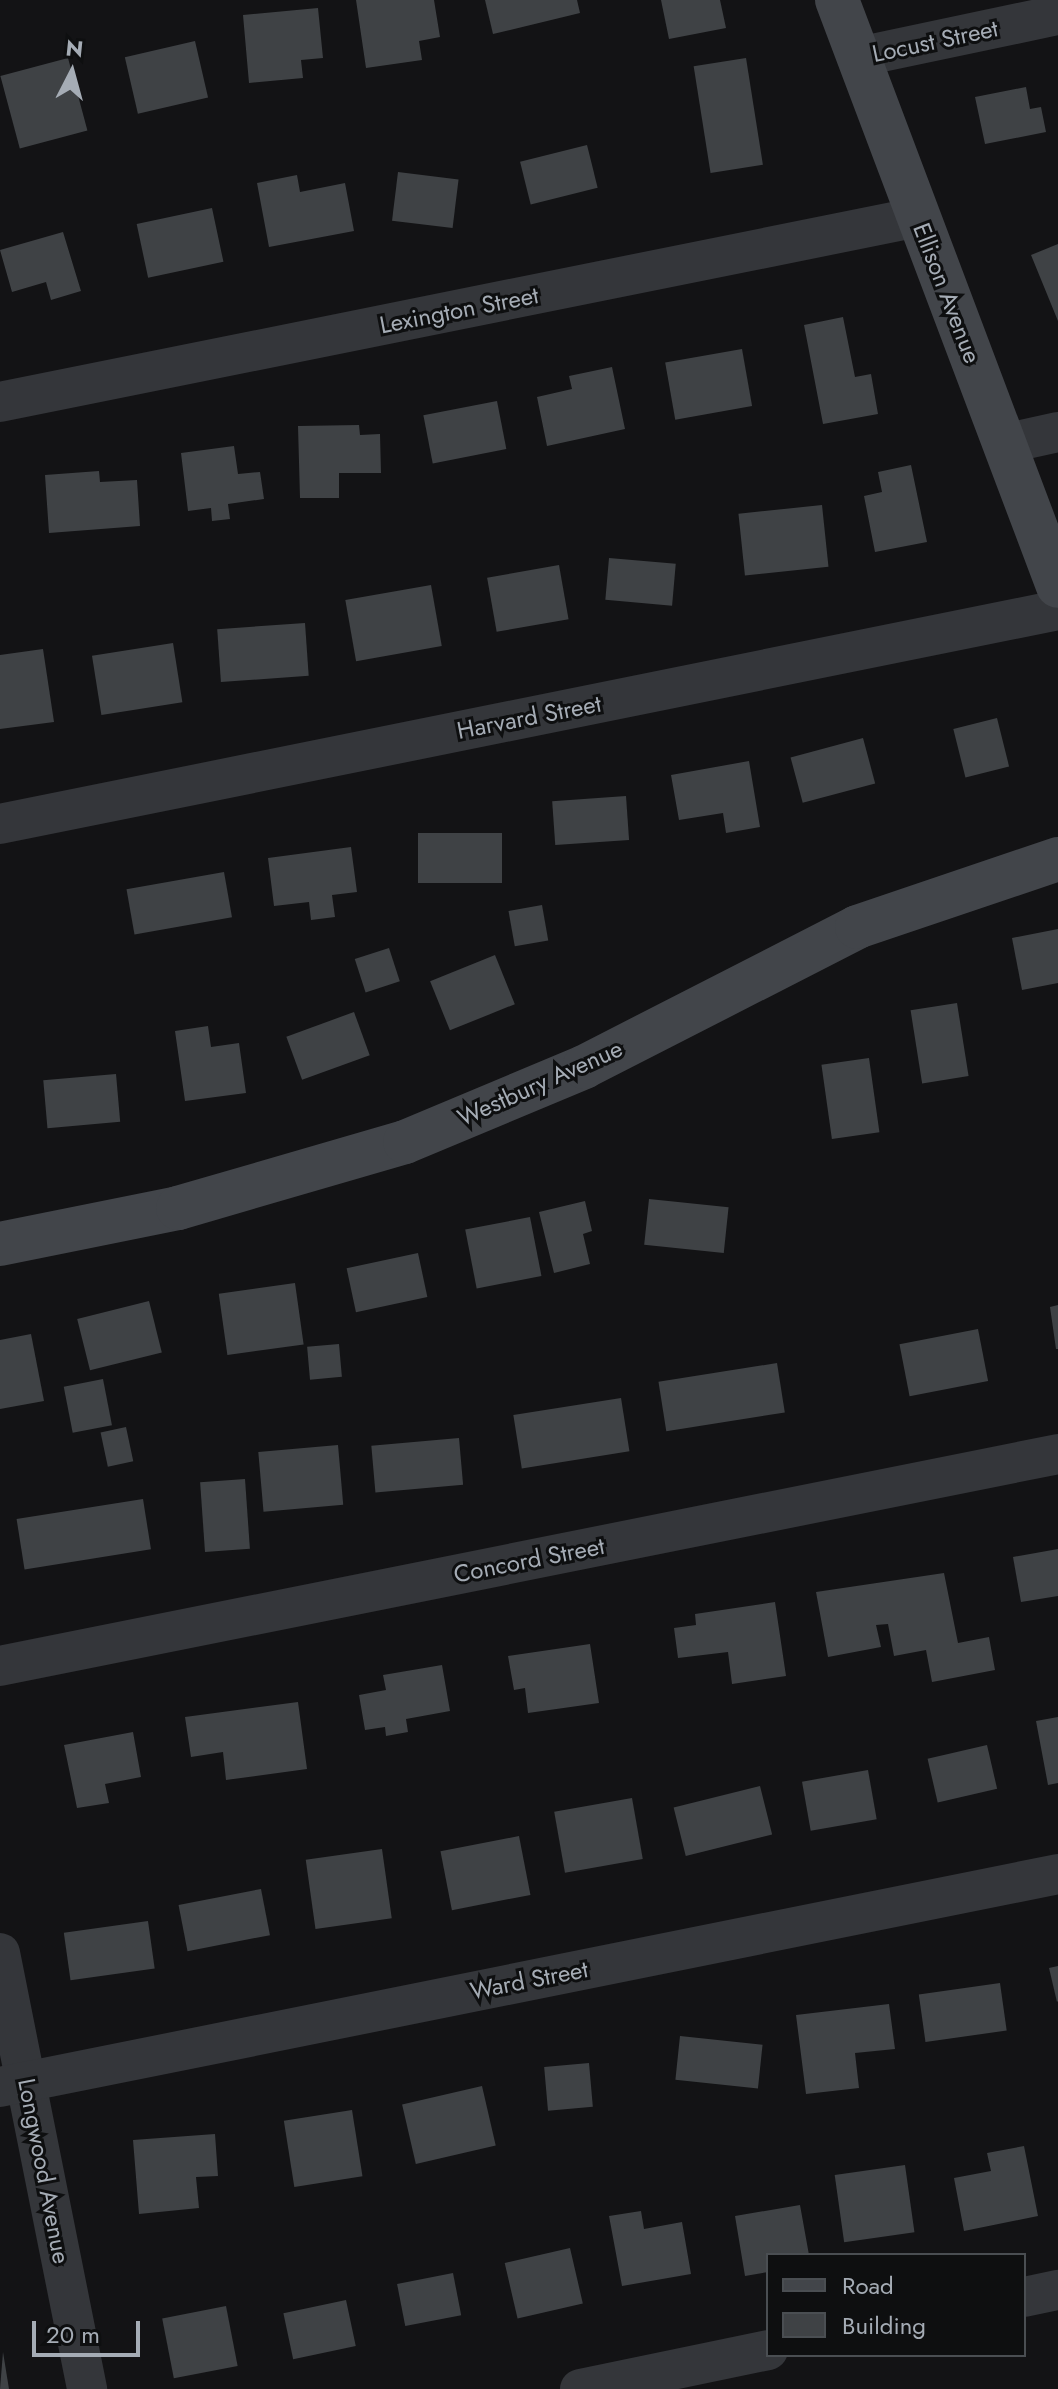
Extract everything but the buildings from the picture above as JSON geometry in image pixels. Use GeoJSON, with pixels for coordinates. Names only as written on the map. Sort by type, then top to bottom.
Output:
{"type":"FeatureCollection","features":[{"type":"Feature","properties":{"kind":"main road","name":"Ellison Avenue"},"geometry":{"type":"LineString","coordinates":[[837,0],[1058,586]]}},
{"type":"Feature","properties":{"kind":"main road","name":"Westbury Avenue"},"geometry":{"type":"LineString","coordinates":[[0,1244],[178,1208],[405,1142],[584,1067],[857,927],[1058,859]]}},
{"type":"Feature","properties":{"kind":"street","name":"Locust Street"},"geometry":{"type":"LineString","coordinates":[[858,57],[1058,15]]}},
{"type":"Feature","properties":{"kind":"street","name":"Lexington Street"},"geometry":{"type":"LineString","coordinates":[[0,402],[918,217]]}},
{"type":"Feature","properties":{"kind":"street"},"geometry":{"type":"LineString","coordinates":[[1004,444],[1058,432]]}},
{"type":"Feature","properties":{"kind":"street","name":"Harvard Street"},"geometry":{"type":"LineString","coordinates":[[0,824],[1058,610]]}},
{"type":"Feature","properties":{"kind":"street","name":"Concord Street"},"geometry":{"type":"LineString","coordinates":[[0,1666],[1058,1454]]}},
{"type":"Feature","properties":{"kind":"street","name":"Ward Street"},"geometry":{"type":"LineString","coordinates":[[13,2084],[1058,1874]]}},
{"type":"Feature","properties":{"kind":"street","name":"Longwood Avenue"},"geometry":{"type":"LineString","coordinates":[[0,1953],[13,2084],[87,2389]]}},
{"type":"Feature","properties":{"kind":"street"},"geometry":{"type":"LineString","coordinates":[[1026,2297],[1058,2290]]}},
{"type":"Feature","properties":{"kind":"street"},"geometry":{"type":"LineString","coordinates":[[580,2389],[766,2350]]}}]}
